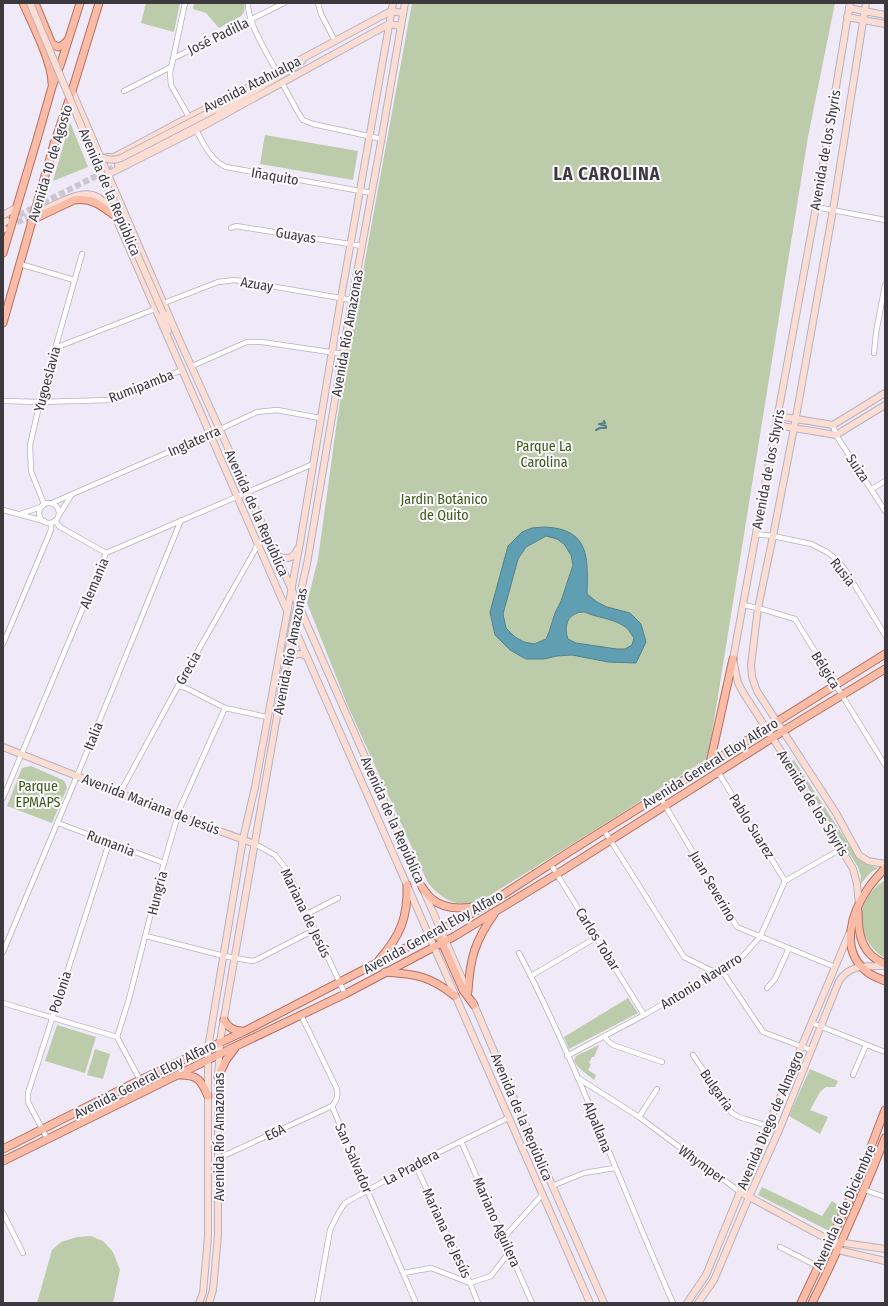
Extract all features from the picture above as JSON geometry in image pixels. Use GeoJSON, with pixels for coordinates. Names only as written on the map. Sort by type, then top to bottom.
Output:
{"type":"FeatureCollection","features":[{"type":"Feature","properties":{"kind":"main road"},"geometry":{"type":"LineString","coordinates":[[23,3],[52,74],[52,87]]}},
{"type":"Feature","properties":{"kind":"main road","name":"Avenida de la República"},"geometry":{"type":"LineString","coordinates":[[30,3],[93,154],[164,314],[179,339]]}},
{"type":"Feature","properties":{"kind":"main road"},"geometry":{"type":"LineString","coordinates":[[35,3],[52,44],[58,47],[68,41]]}},
{"type":"Feature","properties":{"kind":"main road","name":"Avenida 10 de Agosto"},"geometry":{"type":"LineString","coordinates":[[3,253],[4,245],[52,87],[80,3]]}},
{"type":"Feature","properties":{"kind":"main road","name":"Avenida 10 de Agosto"},"geometry":{"type":"LineString","coordinates":[[3,323],[54,144],[99,3]]}},
{"type":"Feature","properties":{"kind":"main road","name":"Avenida Río Amazonas"},"geometry":{"type":"LineString","coordinates":[[199,1303],[202,1293],[208,1236],[208,1048],[243,839],[255,787],[300,542],[350,244],[393,3]]}},
{"type":"Feature","properties":{"kind":"main road","name":"Avenida Río Amazonas"},"geometry":{"type":"LineString","coordinates":[[209,1303],[213,1290],[218,1235],[218,1077],[220,1041],[293,625],[309,551],[405,3]]}},
{"type":"Feature","properties":{"kind":"main road","name":"Avenida de los Shyris"},"geometry":{"type":"LineString","coordinates":[[866,3],[833,210],[794,428],[758,608],[751,665],[752,677],[760,696],[836,813],[860,855],[868,861],[885,864]]}},
{"type":"Feature","properties":{"kind":"main road"},"geometry":{"type":"LineString","coordinates":[[850,6],[885,15]]}},
{"type":"Feature","properties":{"kind":"main road","name":"Avenida de los Shyris"},"geometry":{"type":"LineString","coordinates":[[850,6],[816,207],[733,659],[738,683],[814,802],[853,869],[858,904]]}},
{"type":"Feature","properties":{"kind":"main road"},"geometry":{"type":"LineString","coordinates":[[392,11],[403,12]]}},
{"type":"Feature","properties":{"kind":"main road","name":"Avenida Atahualpa"},"geometry":{"type":"LineString","coordinates":[[100,154],[110,157],[118,155],[392,11]]}},
{"type":"Feature","properties":{"kind":"main road"},"geometry":{"type":"LineString","coordinates":[[847,17],[885,24]]}},
{"type":"Feature","properties":{"kind":"main road"},"geometry":{"type":"LineString","coordinates":[[389,24],[401,26]]}},
{"type":"Feature","properties":{"kind":"main road","name":"Avenida Atahualpa"},"geometry":{"type":"LineString","coordinates":[[109,174],[196,130],[389,24]]}},
{"type":"Feature","properties":{"kind":"main road"},"geometry":{"type":"LineString","coordinates":[[42,48],[52,44]]}},
{"type":"Feature","properties":{"kind":"main road"},"geometry":{"type":"LineString","coordinates":[[93,154],[106,160],[116,160],[121,158],[216,111],[295,68],[309,55]]}},
{"type":"Feature","properties":{"kind":"main road","name":"Avenida de la República"},"geometry":{"type":"LineString","coordinates":[[72,91],[179,339],[277,556],[441,930],[444,942],[468,991],[604,1303]]}},
{"type":"Feature","properties":{"kind":"main road"},"geometry":{"type":"LineString","coordinates":[[216,111],[240,92]]}},
{"type":"Feature","properties":{"kind":"main road"},"geometry":{"type":"LineString","coordinates":[[216,111],[236,108]]}},
{"type":"Feature","properties":{"kind":"main road","name":"Avenida Atahualpa"},"geometry":{"type":"LineString","coordinates":[[118,165],[216,111]]}},
{"type":"Feature","properties":{"kind":"main road"},"geometry":{"type":"LineString","coordinates":[[45,209],[72,197],[88,194],[101,199],[115,216]]}},
{"type":"Feature","properties":{"kind":"main road"},"geometry":{"type":"LineString","coordinates":[[31,222],[38,217],[79,199],[97,203],[115,216]]}},
{"type":"Feature","properties":{"kind":"main road"},"geometry":{"type":"LineString","coordinates":[[3,215],[16,208]]}},
{"type":"Feature","properties":{"kind":"main road","name":"Avenida de la República"},"geometry":{"type":"LineString","coordinates":[[115,216],[130,254],[171,344],[590,1303]]}},
{"type":"Feature","properties":{"kind":"main road"},"geometry":{"type":"LineString","coordinates":[[125,240],[129,242],[134,240],[135,234]]}},
{"type":"Feature","properties":{"kind":"main road"},"geometry":{"type":"LineString","coordinates":[[130,254],[132,249],[136,247],[142,252]]}},
{"type":"Feature","properties":{"kind":"main road","name":"Avenida de la República"},"geometry":{"type":"LineString","coordinates":[[164,314],[171,344]]}},
{"type":"Feature","properties":{"kind":"main road"},"geometry":{"type":"LineString","coordinates":[[778,416],[833,425],[885,393]]}},
{"type":"Feature","properties":{"kind":"main road"},"geometry":{"type":"LineString","coordinates":[[776,425],[836,436],[885,405]]}},
{"type":"Feature","properties":{"kind":"main road"},"geometry":{"type":"LineString","coordinates":[[277,556],[285,559],[292,557],[300,542]]}},
{"type":"Feature","properties":{"kind":"main road"},"geometry":{"type":"LineString","coordinates":[[287,664],[290,658],[296,655],[303,654],[308,658]]}},
{"type":"Feature","properties":{"kind":"main road","name":"Avenida General Eloy Alfaro"},"geometry":{"type":"LineString","coordinates":[[3,1149],[140,1080],[220,1041],[245,1031],[487,905],[550,863],[836,686],[885,654]]}},
{"type":"Feature","properties":{"kind":"main road"},"geometry":{"type":"LineString","coordinates":[[710,763],[733,659]]}},
{"type":"Feature","properties":{"kind":"main road","name":"Avenida General Eloy Alfaro"},"geometry":{"type":"LineString","coordinates":[[3,1161],[345,994],[384,972],[444,942],[558,874],[772,738],[885,669]]}},
{"type":"Feature","properties":{"kind":"main road","name":"Avenida Mariana de Jesús"},"geometry":{"type":"LineString","coordinates":[[3,747],[255,844]]}},
{"type":"Feature","properties":{"kind":"main road"},"geometry":{"type":"LineString","coordinates":[[885,868],[869,886],[858,904],[849,934],[854,956],[861,966],[871,975],[885,981]]}},
{"type":"Feature","properties":{"kind":"main road"},"geometry":{"type":"LineString","coordinates":[[378,962],[391,946],[402,927],[406,909],[407,885]]}},
{"type":"Feature","properties":{"kind":"main road"},"geometry":{"type":"LineString","coordinates":[[422,887],[433,900],[443,905],[459,909],[487,905]]}},
{"type":"Feature","properties":{"kind":"main road"},"geometry":{"type":"LineString","coordinates":[[858,904],[858,932],[862,943],[874,959],[885,965]]}},
{"type":"Feature","properties":{"kind":"main road"},"geometry":{"type":"LineString","coordinates":[[468,991],[470,967],[477,941],[497,910]]}},
{"type":"Feature","properties":{"kind":"main road","name":"Avenida Diego de Almagro"},"geometry":{"type":"LineString","coordinates":[[687,1303],[706,1275],[849,934]]}},
{"type":"Feature","properties":{"kind":"main road"},"geometry":{"type":"LineString","coordinates":[[430,936],[438,937],[444,942],[463,990],[474,1005]]}},
{"type":"Feature","properties":{"kind":"main road","name":"Avenida Diego de Almagro"},"geometry":{"type":"LineString","coordinates":[[698,1303],[714,1280],[780,1128],[839,981],[849,971],[861,966],[885,965]]}},
{"type":"Feature","properties":{"kind":"main road"},"geometry":{"type":"LineString","coordinates":[[384,972],[404,973],[424,977],[442,985],[455,996]]}},
{"type":"Feature","properties":{"kind":"main road"},"geometry":{"type":"LineString","coordinates":[[224,1020],[229,1028],[245,1031]]}},
{"type":"Feature","properties":{"kind":"main road"},"geometry":{"type":"LineString","coordinates":[[218,1077],[226,1060],[238,1045]]}},
{"type":"Feature","properties":{"kind":"main road"},"geometry":{"type":"LineString","coordinates":[[180,1074],[191,1075],[198,1079],[204,1085],[208,1096]]}},
{"type":"Feature","properties":{"kind":"main road","name":"Avenida 6 de Diciembre"},"geometry":{"type":"LineString","coordinates":[[801,1303],[856,1186],[885,1110]]}},
{"type":"Feature","properties":{"kind":"main road","name":"Avenida 6 de Diciembre"},"geometry":{"type":"LineString","coordinates":[[812,1303],[842,1242],[865,1190],[885,1138]]}},
{"type":"Feature","properties":{"kind":"main road","name":"Whymper"},"geometry":{"type":"LineString","coordinates":[[740,1192],[831,1241],[885,1249]]}},
{"type":"Feature","properties":{"kind":"main road","name":"Whymper"},"geometry":{"type":"LineString","coordinates":[[831,1241],[838,1250]]}},
{"type":"Feature","properties":{"kind":"main road"},"geometry":{"type":"LineString","coordinates":[[838,1250],[885,1261]]}},
{"type":"Feature","properties":{"kind":"street"},"geometry":{"type":"LineString","coordinates":[[185,3],[170,73],[171,85],[189,117]]}},
{"type":"Feature","properties":{"kind":"street"},"geometry":{"type":"LineString","coordinates":[[248,3],[250,20],[277,72]]}},
{"type":"Feature","properties":{"kind":"street","name":"José Padilla"},"geometry":{"type":"LineString","coordinates":[[174,58],[284,3]]}},
{"type":"Feature","properties":{"kind":"street"},"geometry":{"type":"LineString","coordinates":[[318,3],[321,14],[335,41]]}},
{"type":"Feature","properties":{"kind":"street"},"geometry":{"type":"LineString","coordinates":[[124,91],[171,67]]}},
{"type":"Feature","properties":{"kind":"street"},"geometry":{"type":"LineString","coordinates":[[282,83],[303,120],[313,124],[382,139]]}},
{"type":"Feature","properties":{"kind":"street","name":"Iñaquito"},"geometry":{"type":"LineString","coordinates":[[196,130],[211,156],[226,167],[372,193]]}},
{"type":"Feature","properties":{"kind":"street"},"geometry":{"type":"LineString","coordinates":[[816,207],[885,220]]}},
{"type":"Feature","properties":{"kind":"street","name":"Guayas"},"geometry":{"type":"LineString","coordinates":[[231,228],[236,226],[362,246]]}},
{"type":"Feature","properties":{"kind":"street","name":"Yugoeslavia"},"geometry":{"type":"LineString","coordinates":[[42,506],[31,471],[30,445],[40,402],[82,254]]}},
{"type":"Feature","properties":{"kind":"street"},"geometry":{"type":"LineString","coordinates":[[20,264],[74,280]]}},
{"type":"Feature","properties":{"kind":"street","name":"Azuay"},"geometry":{"type":"LineString","coordinates":[[164,303],[218,282],[235,280],[352,300]]}},
{"type":"Feature","properties":{"kind":"street"},"geometry":{"type":"LineString","coordinates":[[874,353],[885,285]]}},
{"type":"Feature","properties":{"kind":"street"},"geometry":{"type":"LineString","coordinates":[[56,348],[155,309]]}},
{"type":"Feature","properties":{"kind":"street","name":"Rumipamba"},"geometry":{"type":"LineString","coordinates":[[192,366],[247,342],[262,342],[343,354]]}},
{"type":"Feature","properties":{"kind":"street","name":"Rumipamba"},"geometry":{"type":"LineString","coordinates":[[3,401],[40,402],[110,400],[182,370]]}},
{"type":"Feature","properties":{"kind":"street","name":"Inglaterra"},"geometry":{"type":"LineString","coordinates":[[52,503],[220,430],[257,412],[277,410],[320,418]]}},
{"type":"Feature","properties":{"kind":"street","name":"Suiza"},"geometry":{"type":"LineString","coordinates":[[833,425],[836,436],[885,511]]}},
{"type":"Feature","properties":{"kind":"street","name":"Alemania"},"geometry":{"type":"LineString","coordinates":[[3,798],[106,553],[313,464]]}},
{"type":"Feature","properties":{"kind":"street"},"geometry":{"type":"LineString","coordinates":[[872,489],[885,481]]}},
{"type":"Feature","properties":{"kind":"street"},"geometry":{"type":"LineString","coordinates":[[3,644],[53,522],[72,494]]}},
{"type":"Feature","properties":{"kind":"street"},"geometry":{"type":"LineString","coordinates":[[20,514],[52,503],[58,508],[59,515]]}},
{"type":"Feature","properties":{"kind":"street"},"geometry":{"type":"LineString","coordinates":[[42,506],[39,515],[44,521]]}},
{"type":"Feature","properties":{"kind":"street"},"geometry":{"type":"LineString","coordinates":[[3,510],[53,522],[106,553]]}},
{"type":"Feature","properties":{"kind":"street","name":"Italia"},"geometry":{"type":"LineString","coordinates":[[3,952],[58,823],[182,520]]}},
{"type":"Feature","properties":{"kind":"street","name":"Rusia"},"geometry":{"type":"LineString","coordinates":[[756,534],[811,544],[827,552],[837,560],[846,571],[885,635]]}},
{"type":"Feature","properties":{"kind":"street","name":"Grecia"},"geometry":{"type":"LineString","coordinates":[[120,793],[258,544]]}},
{"type":"Feature","properties":{"kind":"street","name":"Bélgica"},"geometry":{"type":"LineString","coordinates":[[743,605],[795,619],[885,765]]}},
{"type":"Feature","properties":{"kind":"street"},"geometry":{"type":"LineString","coordinates":[[178,686],[186,688],[226,708],[267,717]]}},
{"type":"Feature","properties":{"kind":"street","name":"Hungria"},"geometry":{"type":"LineString","coordinates":[[117,1037],[129,999],[164,863],[180,808],[226,708]]}},
{"type":"Feature","properties":{"kind":"street","name":"Pablo Suarez"},"geometry":{"type":"LineString","coordinates":[[718,772],[785,881]]}},
{"type":"Feature","properties":{"kind":"street","name":"Juan Severino"},"geometry":{"type":"LineString","coordinates":[[659,795],[737,927],[835,967]]}},
{"type":"Feature","properties":{"kind":"street","name":"Rumania"},"geometry":{"type":"LineString","coordinates":[[58,823],[164,863]]}},
{"type":"Feature","properties":{"kind":"street"},"geometry":{"type":"LineString","coordinates":[[604,830],[684,957],[710,970],[724,974],[763,1032],[811,1050]]}},
{"type":"Feature","properties":{"kind":"street","name":"Polonia"},"geometry":{"type":"LineString","coordinates":[[48,1140],[27,1098],[109,843]]}},
{"type":"Feature","properties":{"kind":"street","name":"Mariana de Jesús"},"geometry":{"type":"LineString","coordinates":[[255,844],[269,851],[287,870],[345,994]]}},
{"type":"Feature","properties":{"kind":"street"},"geometry":{"type":"LineString","coordinates":[[785,881],[841,849]]}},
{"type":"Feature","properties":{"kind":"street","name":"Carlos Tobar"},"geometry":{"type":"LineString","coordinates":[[550,863],[644,1015]]}},
{"type":"Feature","properties":{"kind":"street","name":"Antonio Navarro"},"geometry":{"type":"LineString","coordinates":[[567,1056],[644,1015],[732,965],[760,937],[785,881]]}},
{"type":"Feature","properties":{"kind":"street"},"geometry":{"type":"LineString","coordinates":[[307,914],[338,898]]}},
{"type":"Feature","properties":{"kind":"street"},"geometry":{"type":"LineString","coordinates":[[146,936],[235,959],[256,960],[314,930]]}},
{"type":"Feature","properties":{"kind":"street"},"geometry":{"type":"LineString","coordinates":[[531,976],[597,937]]}},
{"type":"Feature","properties":{"kind":"street"},"geometry":{"type":"LineString","coordinates":[[767,988],[775,979],[789,948]]}},
{"type":"Feature","properties":{"kind":"street","name":"Alpallana"},"geometry":{"type":"LineString","coordinates":[[519,953],[578,1078],[673,1303]]}},
{"type":"Feature","properties":{"kind":"street"},"geometry":{"type":"LineString","coordinates":[[3,1003],[117,1037],[140,1080]]}},
{"type":"Feature","properties":{"kind":"street","name":"San Salvador"},"geometry":{"type":"LineString","coordinates":[[300,1015],[337,1089],[337,1098],[332,1106],[416,1303]]}},
{"type":"Feature","properties":{"kind":"street"},"geometry":{"type":"LineString","coordinates":[[812,1023],[885,1052]]}},
{"type":"Feature","properties":{"kind":"street"},"geometry":{"type":"LineString","coordinates":[[604,1036],[613,1045],[662,1062]]}},
{"type":"Feature","properties":{"kind":"street"},"geometry":{"type":"LineString","coordinates":[[853,1076],[866,1045]]}},
{"type":"Feature","properties":{"kind":"street","name":"Bulgaria"},"geometry":{"type":"LineString","coordinates":[[693,1056],[732,1113],[739,1117],[768,1126]]}},
{"type":"Feature","properties":{"kind":"street","name":"Whymper"},"geometry":{"type":"LineString","coordinates":[[578,1078],[639,1117],[740,1192]]}},
{"type":"Feature","properties":{"kind":"street"},"geometry":{"type":"LineString","coordinates":[[639,1117],[657,1089]]}},
{"type":"Feature","properties":{"kind":"street","name":"E6A"},"geometry":{"type":"LineString","coordinates":[[219,1158],[332,1106]]}},
{"type":"Feature","properties":{"kind":"street","name":"La Pradera"},"geometry":{"type":"LineString","coordinates":[[317,1303],[330,1230],[345,1203],[415,1164],[508,1118]]}},
{"type":"Feature","properties":{"kind":"street","name":"Mariano Aguilera"},"geometry":{"type":"LineString","coordinates":[[461,1141],[532,1303]]}},
{"type":"Feature","properties":{"kind":"street","name":"Mariana de Jesús"},"geometry":{"type":"LineString","coordinates":[[415,1164],[478,1303]]}},
{"type":"Feature","properties":{"kind":"street"},"geometry":{"type":"LineString","coordinates":[[552,1186],[580,1174],[615,1168]]}},
{"type":"Feature","properties":{"kind":"street"},"geometry":{"type":"LineString","coordinates":[[865,1190],[884,1198]]}},
{"type":"Feature","properties":{"kind":"street"},"geometry":{"type":"LineString","coordinates":[[505,1240],[507,1234],[542,1195]]}},
{"type":"Feature","properties":{"kind":"street"},"geometry":{"type":"LineString","coordinates":[[3,1213],[23,1254]]}},
{"type":"Feature","properties":{"kind":"street"},"geometry":{"type":"LineString","coordinates":[[780,1247],[819,1267]]}},
{"type":"Feature","properties":{"kind":"street"},"geometry":{"type":"LineString","coordinates":[[404,1274],[431,1268],[470,1283],[491,1276],[510,1251]]}},
{"type":"Feature","properties":{"kind":"green space"},"geometry":{"type":"Polygon","coordinates":[[[146,3],[180,3],[174,32],[141,23],[146,3]]]}},
{"type":"Feature","properties":{"kind":"green space"},"geometry":{"type":"Polygon","coordinates":[[[194,3],[245,3],[244,12],[241,16],[219,28],[206,13],[193,9],[194,3]]]}},
{"type":"Feature","properties":{"kind":"green space","name":"Parque La Carolina"},"geometry":{"type":"Polygon","coordinates":[[[412,3],[835,3],[808,137],[708,758],[484,899],[467,903],[453,902],[446,899],[434,890],[428,883],[347,704],[307,603],[318,559],[347,359],[412,3]]]}},
{"type":"Feature","properties":{"kind":"green space"},"geometry":{"type":"Polygon","coordinates":[[[70,122],[88,167],[53,181],[70,122]]]}},
{"type":"Feature","properties":{"kind":"green space"},"geometry":{"type":"Polygon","coordinates":[[[265,135],[358,151],[353,180],[260,164],[265,135]]]}},
{"type":"Feature","properties":{"kind":"green space"},"geometry":{"type":"Polygon","coordinates":[[[794,760],[857,857],[866,864],[878,868],[870,873],[860,885],[861,876],[858,867],[792,761],[794,760]]]}},
{"type":"Feature","properties":{"kind":"green space","name":"Parque EPMAPS"},"geometry":{"type":"Polygon","coordinates":[[[31,766],[65,782],[67,788],[52,823],[7,806],[22,768],[31,766]]]}},
{"type":"Feature","properties":{"kind":"green space"},"geometry":{"type":"Polygon","coordinates":[[[885,880],[885,958],[872,947],[867,940],[863,932],[861,915],[863,906],[869,895],[885,880]]]}},
{"type":"Feature","properties":{"kind":"green space"},"geometry":{"type":"Polygon","coordinates":[[[628,998],[638,1013],[569,1049],[564,1037],[628,998]]]}},
{"type":"Feature","properties":{"kind":"green space"},"geometry":{"type":"Polygon","coordinates":[[[57,1025],[96,1037],[85,1073],[45,1061],[57,1025]]]}},
{"type":"Feature","properties":{"kind":"green space"},"geometry":{"type":"Polygon","coordinates":[[[599,1045],[594,1057],[592,1057],[589,1063],[591,1064],[588,1070],[596,1075],[594,1080],[579,1068],[574,1061],[576,1056],[599,1045]]]}},
{"type":"Feature","properties":{"kind":"green space"},"geometry":{"type":"Polygon","coordinates":[[[95,1049],[110,1054],[103,1079],[87,1075],[95,1049]]]}},
{"type":"Feature","properties":{"kind":"green space"},"geometry":{"type":"Polygon","coordinates":[[[810,1069],[838,1081],[835,1087],[826,1087],[820,1092],[810,1110],[828,1117],[820,1134],[789,1116],[810,1069]]]}},
{"type":"Feature","properties":{"kind":"green space"},"geometry":{"type":"Polygon","coordinates":[[[762,1187],[822,1216],[832,1201],[842,1208],[833,1231],[829,1231],[758,1195],[762,1187]]]}},
{"type":"Feature","properties":{"kind":"green space"},"geometry":{"type":"Polygon","coordinates":[[[91,1236],[103,1241],[113,1252],[120,1270],[113,1303],[37,1303],[52,1250],[61,1242],[77,1237],[91,1236]]]}},
{"type":"Feature","properties":{"kind":"water"},"geometry":{"type":"Polygon","coordinates":[[[545,527],[560,529],[571,533],[578,540],[583,548],[586,558],[587,594],[597,602],[607,607],[630,613],[641,624],[646,642],[636,663],[608,662],[572,655],[544,659],[526,659],[510,650],[495,635],[490,612],[508,546],[522,532],[532,528],[545,527]],[[546,536],[526,547],[518,559],[503,614],[506,628],[515,637],[524,642],[534,644],[546,639],[573,565],[571,555],[564,544],[557,539],[546,536]],[[585,612],[576,613],[569,618],[566,629],[568,639],[576,643],[617,649],[625,649],[632,645],[634,638],[625,627],[615,621],[594,616],[585,612]]]}},
{"type":"Feature","properties":{"kind":"waterway"},"geometry":{"type":"LineString","coordinates":[[596,430],[606,428],[606,426],[599,424],[605,423],[604,421]]}},
{"type":"Feature","properties":{"kind":"tunnel"},"geometry":{"type":"LineString","coordinates":[[11,219],[118,165]]}},
{"type":"Feature","properties":{"kind":"tunnel"},"geometry":{"type":"LineString","coordinates":[[9,226],[45,209]]}},
{"type":"Feature","properties":{"kind":"district","name":"LA CAROLINA"},"geometry":{"type":"Point","coordinates":[607,174]}},
{"type":"Feature","properties":{"kind":"park label","name":"Jardin Botánico de Quito"},"geometry":{"type":"Point","coordinates":[444,508]}}]}
